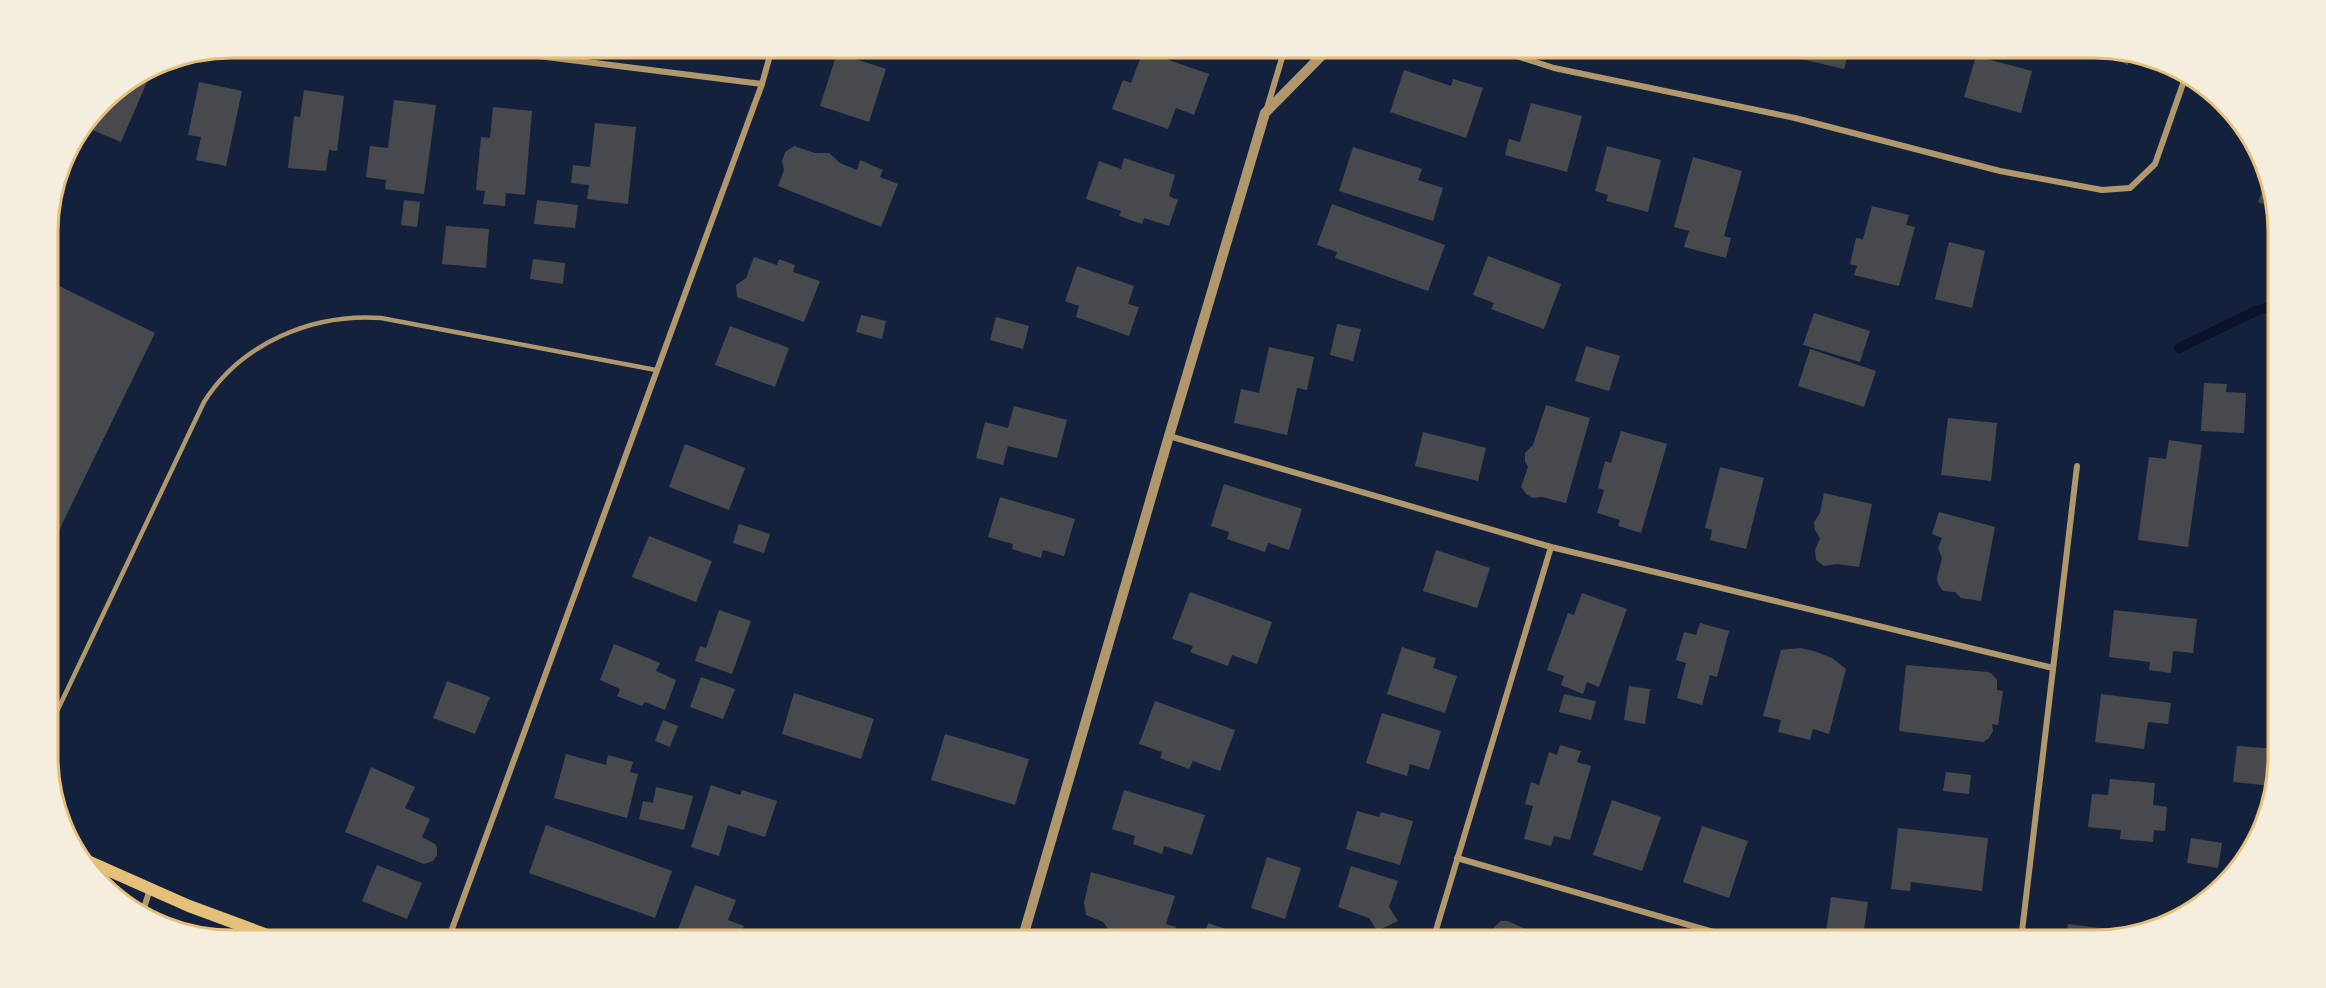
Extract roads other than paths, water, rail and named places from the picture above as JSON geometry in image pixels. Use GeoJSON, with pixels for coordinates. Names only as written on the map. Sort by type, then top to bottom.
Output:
{"type":"FeatureCollection","features":[{"type":"Feature","properties":{"kind":"main road"},"geometry":{"type":"LineString","coordinates":[[99,866],[150,889],[255,930]]}},
{"type":"Feature","properties":{"kind":"street"},"geometry":{"type":"LineString","coordinates":[[555,58],[762,84]]}},
{"type":"Feature","properties":{"kind":"street"},"geometry":{"type":"LineString","coordinates":[[452,930],[762,84],[769,58]]}},
{"type":"Feature","properties":{"kind":"street"},"geometry":{"type":"LineString","coordinates":[[1025,930],[1282,58]]}},
{"type":"Feature","properties":{"kind":"street"},"geometry":{"type":"LineString","coordinates":[[1265,113],[1319,58]]}},
{"type":"Feature","properties":{"kind":"street"},"geometry":{"type":"LineString","coordinates":[[1522,58],[1554,68],[1795,118],[2000,171],[2102,190],[2130,188],[2155,164],[2183,84]]}},
{"type":"Feature","properties":{"kind":"street"},"geometry":{"type":"LineString","coordinates":[[1169,436],[1551,547],[2053,668]]}},
{"type":"Feature","properties":{"kind":"street"},"geometry":{"type":"LineString","coordinates":[[2022,929],[2078,466]]}},
{"type":"Feature","properties":{"kind":"street"},"geometry":{"type":"LineString","coordinates":[[1436,929],[1551,547]]}},
{"type":"Feature","properties":{"kind":"street"},"geometry":{"type":"LineString","coordinates":[[1457,858],[1704,929]]}},
{"type":"Feature","properties":{"kind":"street"},"geometry":{"type":"LineString","coordinates":[[145,905],[150,889]]}},
{"type":"Feature","properties":{"kind":"lane"},"geometry":{"type":"LineString","coordinates":[[59,707],[204,402],[225,373],[256,349],[306,326],[361,316],[656,370]]}},
{"type":"Feature","properties":{"kind":"waterway"},"geometry":{"type":"LineString","coordinates":[[2179,348],[2268,307]]}}]}
